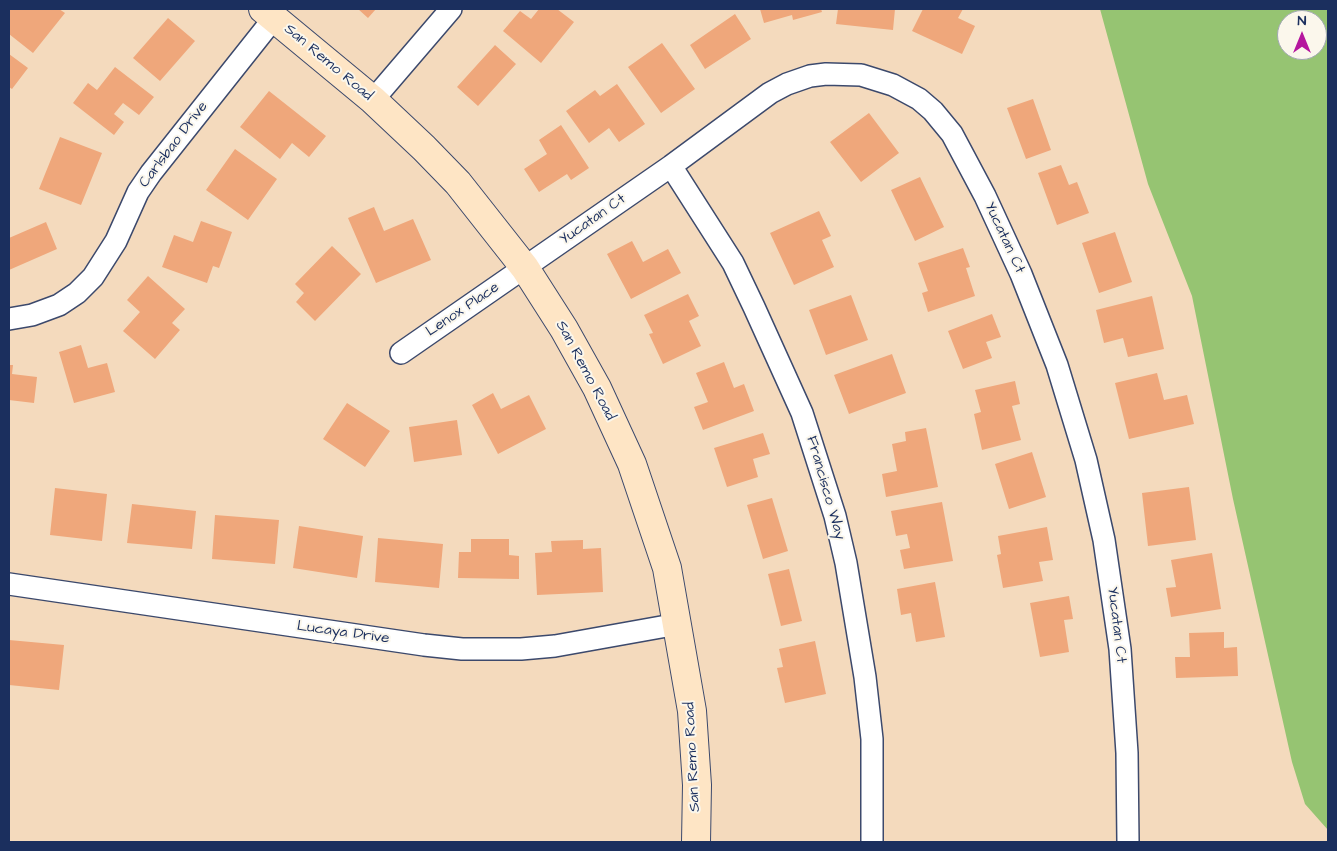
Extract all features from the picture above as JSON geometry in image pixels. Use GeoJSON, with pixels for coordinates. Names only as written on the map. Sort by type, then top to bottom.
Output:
{"type":"FeatureCollection","features":[{"type":"Feature","properties":{"kind":"street"},"geometry":{"type":"LineString","coordinates":[[373,100],[451,9]]}},
{"type":"Feature","properties":{"kind":"street","name":"San Remo Road"},"geometry":{"type":"LineString","coordinates":[[268,13],[373,100],[458,183],[525,268],[564,329],[597,388],[632,464],[666,568],[678,624],[692,711],[697,784],[696,842]]}},
{"type":"Feature","properties":{"kind":"street","name":"Carlsbao Drive"},"geometry":{"type":"LineString","coordinates":[[9,319],[32,315],[58,304],[77,293],[93,277],[116,241],[138,192],[268,13]]}},
{"type":"Feature","properties":{"kind":"street","name":"Yucatan Ct"},"geometry":{"type":"LineString","coordinates":[[525,268],[671,166],[770,93],[798,80],[826,74],[861,75],[908,92],[933,111],[952,134],[985,196],[1021,274],[1057,365],[1086,460],[1104,540],[1120,649],[1128,753],[1128,842]]}},
{"type":"Feature","properties":{"kind":"street","name":"Francisco Way"},"geometry":{"type":"LineString","coordinates":[[671,166],[733,263],[754,307],[802,413],[835,516],[855,615],[872,739],[872,842]]}},
{"type":"Feature","properties":{"kind":"street","name":"Lenox Place"},"geometry":{"type":"LineString","coordinates":[[401,353],[525,268]]}},
{"type":"Feature","properties":{"kind":"street","name":"Lucaya Drive"},"geometry":{"type":"LineString","coordinates":[[9,584],[462,649],[521,649],[555,646],[678,624]]}},
{"type":"Feature","properties":{"kind":"green space"},"geometry":{"type":"Polygon","coordinates":[[[1100,9],[1328,9],[1328,830],[1305,804],[1292,762],[1233,499],[1192,296],[1148,184],[1100,9]]]}},
{"type":"Feature","properties":{"kind":"building"},"geometry":{"type":"Polygon","coordinates":[[[10,9],[59,9],[65,13],[33,53],[9,34],[10,9]]]}},
{"type":"Feature","properties":{"kind":"building"},"geometry":{"type":"Polygon","coordinates":[[[358,9],[376,9],[368,18],[358,9]]]}},
{"type":"Feature","properties":{"kind":"building"},"geometry":{"type":"Polygon","coordinates":[[[539,9],[557,9],[574,22],[541,63],[503,31],[520,11],[531,19],[539,9]]]}},
{"type":"Feature","properties":{"kind":"building"},"geometry":{"type":"Polygon","coordinates":[[[760,9],[821,9],[822,12],[793,20],[792,15],[764,23],[760,9]]]}},
{"type":"Feature","properties":{"kind":"building"},"geometry":{"type":"Polygon","coordinates":[[[838,9],[895,9],[893,30],[836,24],[838,9]]]}},
{"type":"Feature","properties":{"kind":"building"},"geometry":{"type":"Polygon","coordinates":[[[923,9],[963,9],[958,18],[975,26],[962,54],[912,31],[923,9]]]}},
{"type":"Feature","properties":{"kind":"building"},"geometry":{"type":"Polygon","coordinates":[[[735,14],[751,39],[705,69],[690,45],[735,14]]]}},
{"type":"Feature","properties":{"kind":"building"},"geometry":{"type":"Polygon","coordinates":[[[168,18],[195,41],[160,81],[133,58],[168,18]]]}},
{"type":"Feature","properties":{"kind":"building"},"geometry":{"type":"Polygon","coordinates":[[[662,43],[695,89],[661,113],[628,67],[662,43]]]}},
{"type":"Feature","properties":{"kind":"building"},"geometry":{"type":"Polygon","coordinates":[[[495,45],[516,64],[478,106],[457,87],[495,45]]]}},
{"type":"Feature","properties":{"kind":"building"},"geometry":{"type":"Polygon","coordinates":[[[9,54],[28,68],[12,89],[9,87],[9,54]]]}},
{"type":"Feature","properties":{"kind":"building"},"geometry":{"type":"Polygon","coordinates":[[[115,67],[154,97],[139,115],[123,103],[114,114],[124,122],[114,135],[73,103],[88,83],[97,90],[115,67]]]}},
{"type":"Feature","properties":{"kind":"building"},"geometry":{"type":"Polygon","coordinates":[[[617,84],[645,124],[619,142],[609,128],[589,143],[566,111],[595,90],[600,96],[617,84]]]}},
{"type":"Feature","properties":{"kind":"building"},"geometry":{"type":"Polygon","coordinates":[[[269,91],[326,136],[309,157],[292,143],[280,159],[240,127],[269,91]]]}},
{"type":"Feature","properties":{"kind":"building"},"geometry":{"type":"Polygon","coordinates":[[[1033,99],[1051,150],[1026,159],[1007,108],[1033,99]]]}},
{"type":"Feature","properties":{"kind":"building"},"geometry":{"type":"Polygon","coordinates":[[[869,113],[899,153],[861,182],[830,142],[869,113]]]}},
{"type":"Feature","properties":{"kind":"building"},"geometry":{"type":"Polygon","coordinates":[[[561,125],[589,168],[571,180],[567,174],[539,192],[524,169],[547,154],[539,140],[561,125]]]}},
{"type":"Feature","properties":{"kind":"building"},"geometry":{"type":"Polygon","coordinates":[[[60,137],[102,153],[81,205],[39,189],[60,137]]]}},
{"type":"Feature","properties":{"kind":"building"},"geometry":{"type":"Polygon","coordinates":[[[235,149],[277,179],[248,220],[206,190],[235,149]]]}},
{"type":"Feature","properties":{"kind":"building"},"geometry":{"type":"Polygon","coordinates":[[[1061,165],[1069,185],[1077,182],[1089,213],[1057,225],[1038,173],[1061,165]]]}},
{"type":"Feature","properties":{"kind":"building"},"geometry":{"type":"Polygon","coordinates":[[[920,177],[944,227],[915,241],[891,190],[920,177]]]}},
{"type":"Feature","properties":{"kind":"building"},"geometry":{"type":"Polygon","coordinates":[[[374,207],[384,231],[413,219],[431,260],[376,283],[348,218],[374,207]]]}},
{"type":"Feature","properties":{"kind":"building"},"geometry":{"type":"Polygon","coordinates":[[[819,211],[831,236],[822,240],[834,267],[794,285],[770,233],[819,211]]]}},
{"type":"Feature","properties":{"kind":"building"},"geometry":{"type":"Polygon","coordinates":[[[201,221],[232,232],[219,268],[213,266],[207,283],[162,267],[174,235],[193,242],[201,221]]]}},
{"type":"Feature","properties":{"kind":"building"},"geometry":{"type":"Polygon","coordinates":[[[46,222],[57,249],[9,270],[9,238],[46,222]]]}},
{"type":"Feature","properties":{"kind":"building"},"geometry":{"type":"Polygon","coordinates":[[[1115,232],[1132,282],[1099,293],[1082,243],[1115,232]]]}},
{"type":"Feature","properties":{"kind":"building"},"geometry":{"type":"Polygon","coordinates":[[[632,241],[643,262],[668,249],[681,273],[631,299],[607,254],[632,241]]]}},
{"type":"Feature","properties":{"kind":"building"},"geometry":{"type":"Polygon","coordinates":[[[332,246],[361,274],[315,321],[296,302],[304,293],[295,284],[332,246]]]}},
{"type":"Feature","properties":{"kind":"building"},"geometry":{"type":"Polygon","coordinates":[[[963,248],[970,267],[966,268],[975,296],[928,312],[922,293],[928,291],[918,263],[963,248]]]}},
{"type":"Feature","properties":{"kind":"building"},"geometry":{"type":"Polygon","coordinates":[[[148,276],[185,309],[172,323],[180,330],[155,359],[123,331],[140,312],[127,300],[148,276]]]}},
{"type":"Feature","properties":{"kind":"building"},"geometry":{"type":"Polygon","coordinates":[[[688,294],[699,316],[689,321],[701,346],[663,364],[649,334],[653,333],[644,315],[688,294]]]}},
{"type":"Feature","properties":{"kind":"building"},"geometry":{"type":"Polygon","coordinates":[[[851,295],[868,340],[826,355],[809,310],[851,295]]]}},
{"type":"Feature","properties":{"kind":"building"},"geometry":{"type":"Polygon","coordinates":[[[1152,296],[1164,349],[1128,357],[1123,338],[1104,343],[1096,310],[1152,296]]]}},
{"type":"Feature","properties":{"kind":"building"},"geometry":{"type":"Polygon","coordinates":[[[992,314],[1001,337],[986,342],[992,358],[963,369],[948,331],[992,314]]]}},
{"type":"Feature","properties":{"kind":"building"},"geometry":{"type":"Polygon","coordinates":[[[81,345],[88,368],[107,363],[115,392],[74,403],[59,352],[81,345]]]}},
{"type":"Feature","properties":{"kind":"building"},"geometry":{"type":"Polygon","coordinates":[[[892,354],[906,393],[849,414],[834,375],[892,354]]]}},
{"type":"Feature","properties":{"kind":"building"},"geometry":{"type":"Polygon","coordinates":[[[724,362],[734,388],[744,384],[754,411],[703,430],[694,407],[708,402],[696,373],[724,362]]]}},
{"type":"Feature","properties":{"kind":"building"},"geometry":{"type":"Polygon","coordinates":[[[9,365],[13,365],[12,374],[37,377],[34,403],[9,400],[9,365]]]}},
{"type":"Feature","properties":{"kind":"building"},"geometry":{"type":"Polygon","coordinates":[[[1157,373],[1164,400],[1187,395],[1194,424],[1129,439],[1115,383],[1157,373]]]}},
{"type":"Feature","properties":{"kind":"building"},"geometry":{"type":"Polygon","coordinates":[[[1015,381],[1020,404],[1012,406],[1021,440],[982,450],[974,414],[981,412],[975,390],[1015,381]]]}},
{"type":"Feature","properties":{"kind":"building"},"geometry":{"type":"Polygon","coordinates":[[[493,393],[501,409],[529,395],[546,429],[498,454],[472,405],[493,393]]]}},
{"type":"Feature","properties":{"kind":"building"},"geometry":{"type":"Polygon","coordinates":[[[347,403],[390,431],[365,467],[323,439],[347,403]]]}},
{"type":"Feature","properties":{"kind":"building"},"geometry":{"type":"Polygon","coordinates":[[[457,420],[462,455],[414,462],[409,427],[457,420]]]}},
{"type":"Feature","properties":{"kind":"building"},"geometry":{"type":"Polygon","coordinates":[[[926,428],[938,487],[886,497],[882,474],[897,471],[892,444],[906,441],[905,432],[926,428]]]}},
{"type":"Feature","properties":{"kind":"building"},"geometry":{"type":"Polygon","coordinates":[[[763,433],[770,454],[753,459],[758,477],[727,487],[714,448],[763,433]]]}},
{"type":"Feature","properties":{"kind":"building"},"geometry":{"type":"Polygon","coordinates":[[[1032,452],[1046,497],[1009,509],[995,464],[1032,452]]]}},
{"type":"Feature","properties":{"kind":"building"},"geometry":{"type":"Polygon","coordinates":[[[1189,487],[1196,540],[1148,546],[1142,493],[1189,487]]]}},
{"type":"Feature","properties":{"kind":"building"},"geometry":{"type":"Polygon","coordinates":[[[55,488],[107,494],[102,541],[50,535],[55,488]]]}},
{"type":"Feature","properties":{"kind":"building"},"geometry":{"type":"Polygon","coordinates":[[[772,498],[788,551],[763,559],[747,505],[772,498]]]}},
{"type":"Feature","properties":{"kind":"building"},"geometry":{"type":"Polygon","coordinates":[[[942,502],[953,561],[904,569],[900,550],[910,548],[907,534],[896,536],[891,511],[942,502]]]}},
{"type":"Feature","properties":{"kind":"building"},"geometry":{"type":"Polygon","coordinates":[[[132,504],[196,511],[192,549],[127,543],[132,504]]]}},
{"type":"Feature","properties":{"kind":"building"},"geometry":{"type":"Polygon","coordinates":[[[215,515],[279,520],[275,564],[212,559],[215,515]]]}},
{"type":"Feature","properties":{"kind":"building"},"geometry":{"type":"Polygon","coordinates":[[[299,526],[363,536],[357,578],[293,568],[299,526]]]}},
{"type":"Feature","properties":{"kind":"building"},"geometry":{"type":"Polygon","coordinates":[[[1047,527],[1053,560],[1039,562],[1043,581],[1003,588],[997,555],[1001,554],[998,536],[1047,527]]]}},
{"type":"Feature","properties":{"kind":"building"},"geometry":{"type":"Polygon","coordinates":[[[378,538],[443,544],[439,588],[375,582],[378,538]]]}},
{"type":"Feature","properties":{"kind":"building"},"geometry":{"type":"Polygon","coordinates":[[[471,539],[509,539],[509,555],[519,556],[519,579],[458,578],[459,552],[471,552],[471,539]]]}},
{"type":"Feature","properties":{"kind":"building"},"geometry":{"type":"Polygon","coordinates":[[[583,540],[583,549],[601,548],[603,592],[537,595],[535,553],[552,552],[551,541],[583,540]]]}},
{"type":"Feature","properties":{"kind":"building"},"geometry":{"type":"Polygon","coordinates":[[[1212,553],[1221,609],[1171,617],[1166,588],[1176,587],[1171,560],[1212,553]]]}},
{"type":"Feature","properties":{"kind":"building"},"geometry":{"type":"Polygon","coordinates":[[[789,569],[802,621],[781,626],[768,574],[789,569]]]}},
{"type":"Feature","properties":{"kind":"building"},"geometry":{"type":"Polygon","coordinates":[[[935,582],[945,637],[916,642],[911,613],[901,615],[897,589],[935,582]]]}},
{"type":"Feature","properties":{"kind":"building"},"geometry":{"type":"Polygon","coordinates":[[[1069,596],[1073,619],[1064,620],[1069,652],[1040,657],[1030,603],[1069,596]]]}},
{"type":"Feature","properties":{"kind":"building"},"geometry":{"type":"Polygon","coordinates":[[[1224,632],[1224,648],[1237,647],[1238,676],[1176,678],[1175,657],[1190,657],[1189,633],[1224,632]]]}},
{"type":"Feature","properties":{"kind":"building"},"geometry":{"type":"Polygon","coordinates":[[[9,640],[64,645],[59,690],[9,685],[9,640]]]}},
{"type":"Feature","properties":{"kind":"building"},"geometry":{"type":"Polygon","coordinates":[[[815,641],[826,694],[785,703],[777,668],[783,667],[779,649],[815,641]]]}}]}
